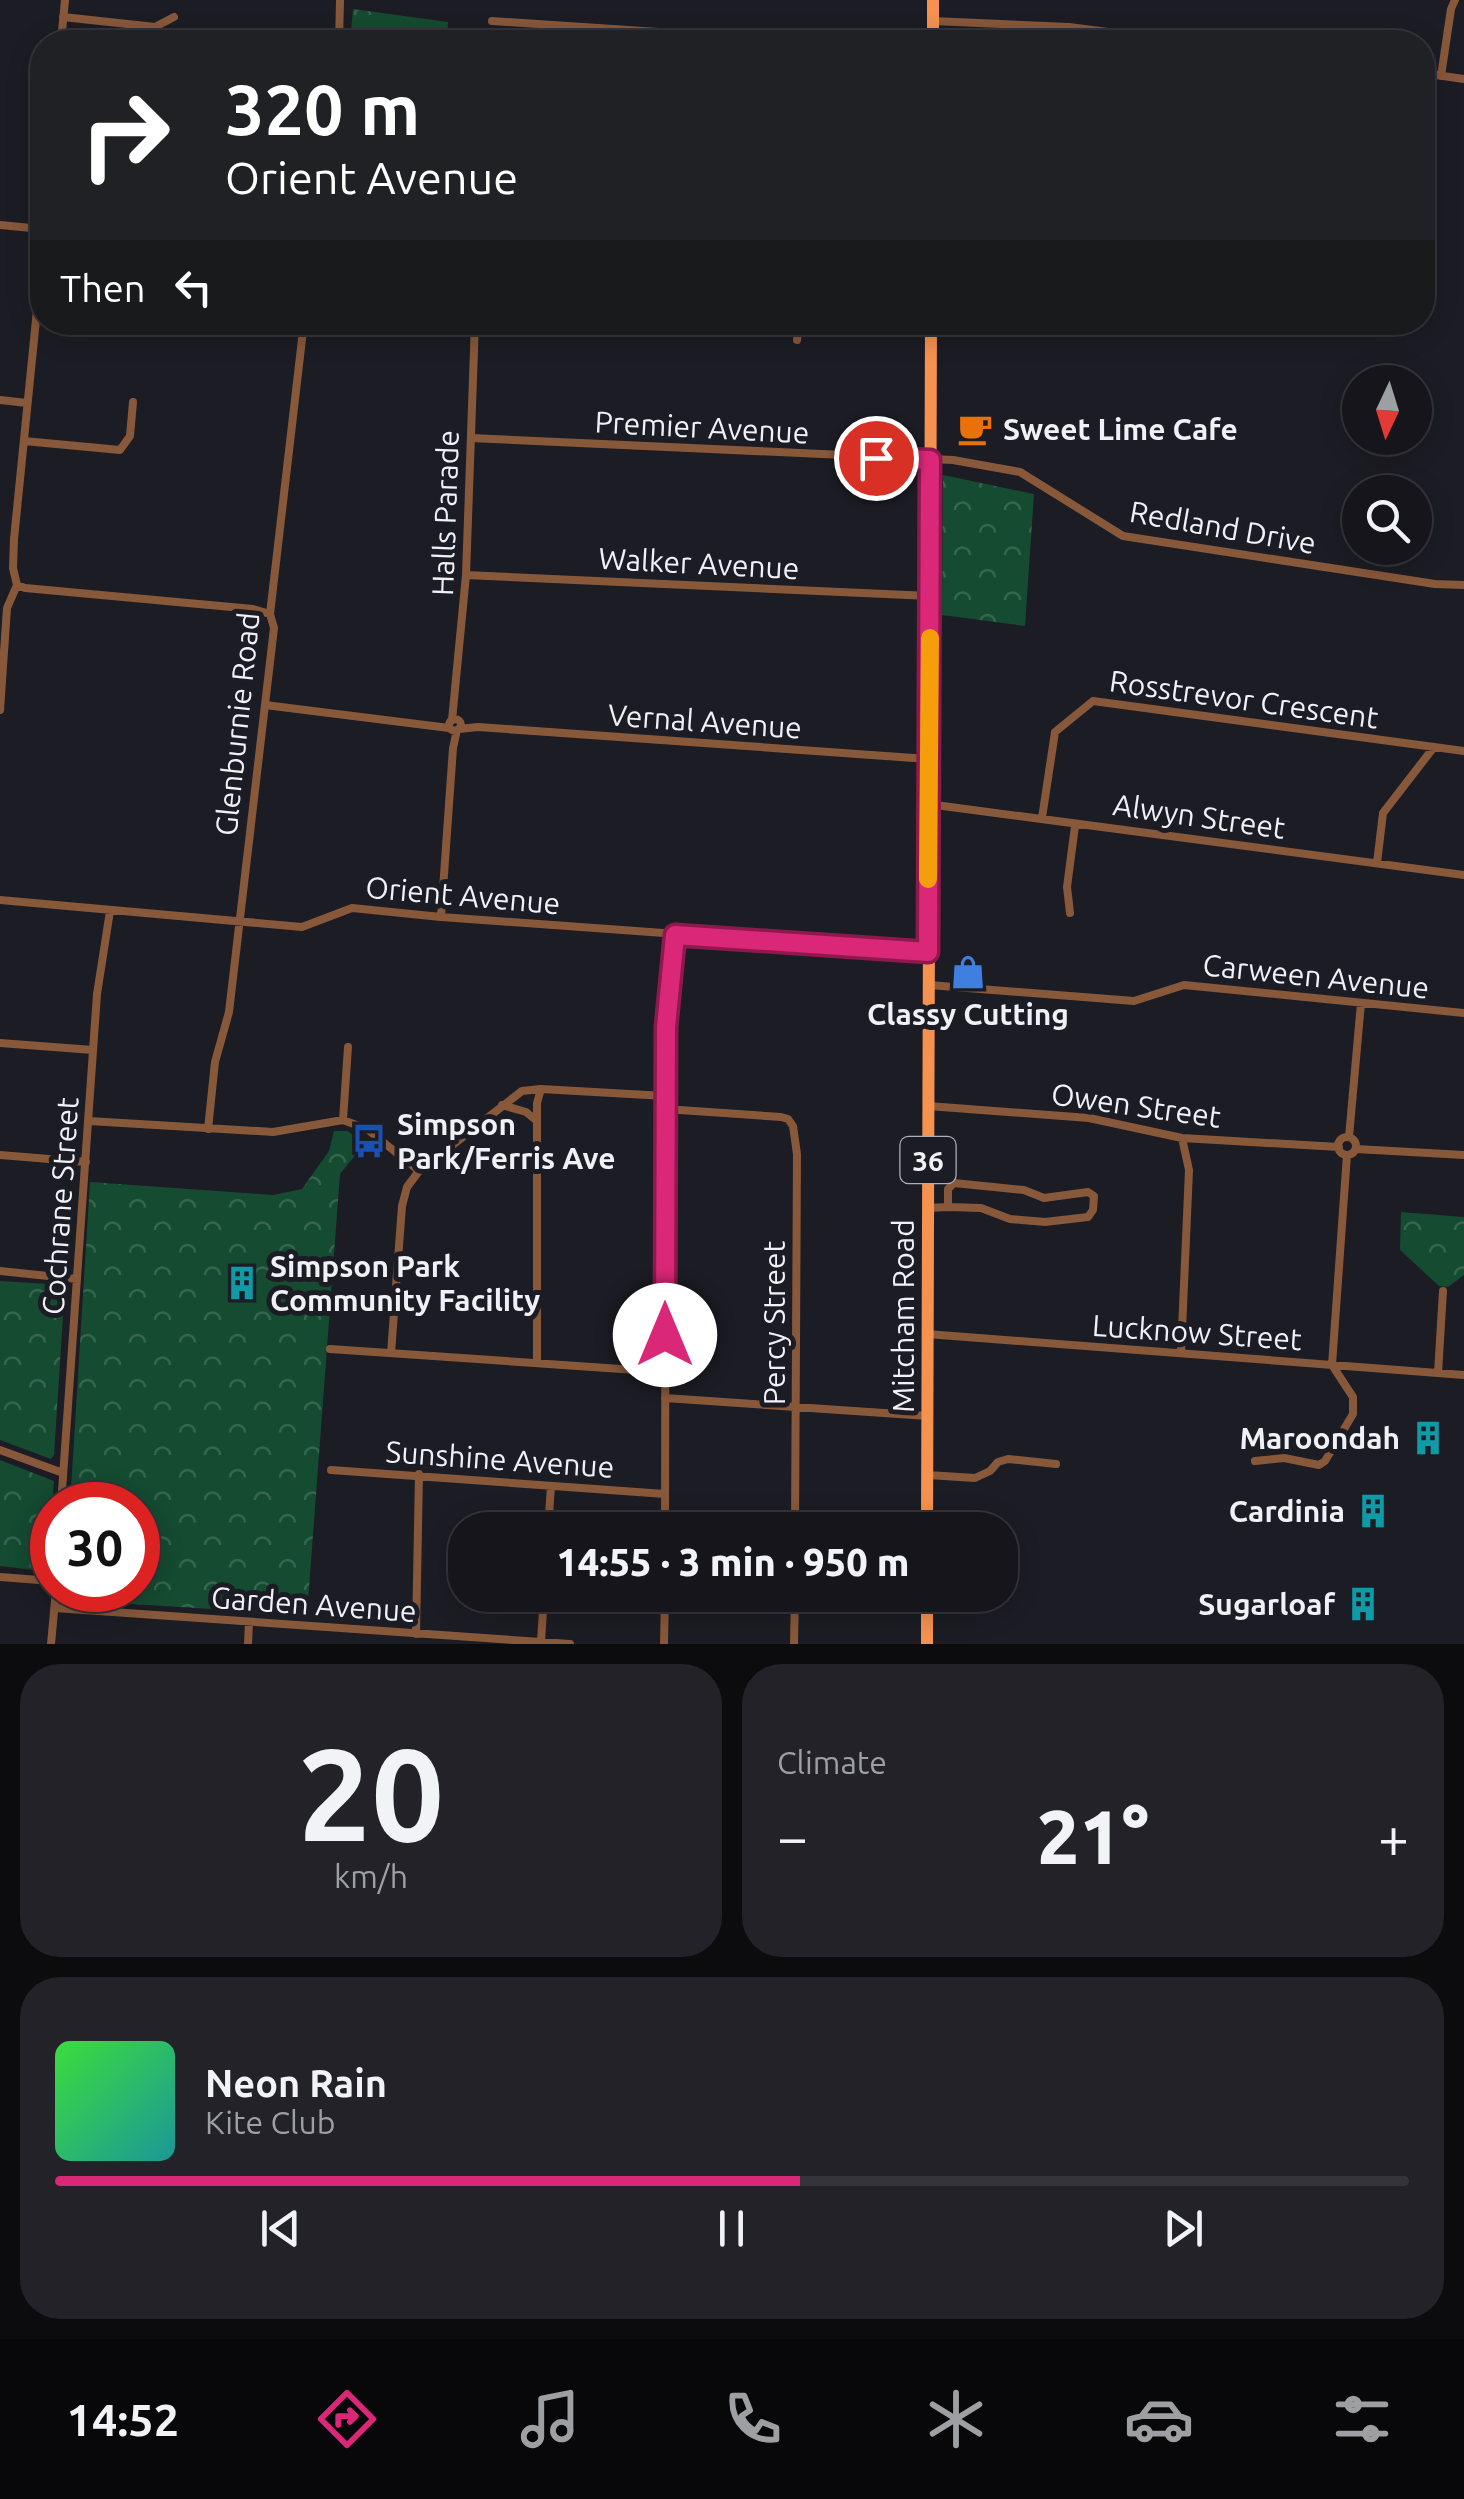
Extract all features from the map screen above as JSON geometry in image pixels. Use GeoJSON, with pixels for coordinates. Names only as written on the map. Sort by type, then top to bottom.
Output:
{"type":"FeatureCollection","features":[{"type":"Feature","properties":{"kind":"main road"},"geometry":{"type":"LineString","coordinates":[[933,0],[933,30]]}},
{"type":"Feature","properties":{"kind":"main road","name":"Mitcham Road"},"geometry":{"type":"LineString","coordinates":[[928,1512],[931,335]]}},
{"type":"Feature","properties":{"kind":"main road"},"geometry":{"type":"LineString","coordinates":[[927,1612],[927,1644]]}},
{"type":"Feature","properties":{"kind":"street"},"geometry":{"type":"LineString","coordinates":[[62,30],[65,0]]}},
{"type":"Feature","properties":{"kind":"street"},"geometry":{"type":"LineString","coordinates":[[339,30],[340,0]]}},
{"type":"Feature","properties":{"kind":"street"},"geometry":{"type":"LineString","coordinates":[[1441,76],[1451,9],[1456,0]]}},
{"type":"Feature","properties":{"kind":"street"},"geometry":{"type":"LineString","coordinates":[[63,16],[155,27],[174,17]]}},
{"type":"Feature","properties":{"kind":"street"},"geometry":{"type":"LineString","coordinates":[[492,20],[636,30]]}},
{"type":"Feature","properties":{"kind":"street"},"geometry":{"type":"LineString","coordinates":[[933,21],[1087,30]]}},
{"type":"Feature","properties":{"kind":"street"},"geometry":{"type":"LineString","coordinates":[[1435,75],[1464,78]]}},
{"type":"Feature","properties":{"kind":"street"},"geometry":{"type":"LineString","coordinates":[[0,225],[30,228]]}},
{"type":"Feature","properties":{"kind":"street"},"geometry":{"type":"LineString","coordinates":[[0,710],[7,608],[18,585],[12,568],[35,335]]}},
{"type":"Feature","properties":{"kind":"street","name":"Glenburnie Road"},"geometry":{"type":"LineString","coordinates":[[208,1129],[215,1062],[229,1012],[274,628],[270,614],[302,335]]}},
{"type":"Feature","properties":{"kind":"street","name":"Halls Parade"},"geometry":{"type":"LineString","coordinates":[[441,917],[466,574],[475,335]]}},
{"type":"Feature","properties":{"kind":"street"},"geometry":{"type":"LineString","coordinates":[[798,335],[798,340]]}},
{"type":"Feature","properties":{"kind":"street"},"geometry":{"type":"LineString","coordinates":[[0,400],[27,403]]}},
{"type":"Feature","properties":{"kind":"street"},"geometry":{"type":"LineString","coordinates":[[24,441],[120,450],[130,436],[134,402]]}},
{"type":"Feature","properties":{"kind":"street","name":"Premier Avenue"},"geometry":{"type":"LineString","coordinates":[[471,438],[930,460]]}},
{"type":"Feature","properties":{"kind":"street","name":"Redland Drive"},"geometry":{"type":"LineString","coordinates":[[930,460],[988,464],[1020,472],[1123,536],[1435,584],[1464,585]]}},
{"type":"Feature","properties":{"kind":"street"},"geometry":{"type":"LineString","coordinates":[[0,538],[14,540]]}},
{"type":"Feature","properties":{"kind":"street","name":"Walker Avenue"},"geometry":{"type":"LineString","coordinates":[[466,574],[930,596]]}},
{"type":"Feature","properties":{"kind":"street"},"geometry":{"type":"LineString","coordinates":[[18,585],[270,614]]}},
{"type":"Feature","properties":{"kind":"street","name":"Rosstrevor Crescent"},"geometry":{"type":"LineString","coordinates":[[1042,818],[1055,732],[1092,701],[1464,751]]}},
{"type":"Feature","properties":{"kind":"street","name":"Vernal Avenue"},"geometry":{"type":"LineString","coordinates":[[265,705],[478,727],[928,759]]}},
{"type":"Feature","properties":{"kind":"street"},"geometry":{"type":"LineString","coordinates":[[1376,863],[1383,813],[1434,747]]}},
{"type":"Feature","properties":{"kind":"street","name":"Alwyn Street"},"geometry":{"type":"LineString","coordinates":[[928,804],[1464,875]]}},
{"type":"Feature","properties":{"kind":"street"},"geometry":{"type":"LineString","coordinates":[[1070,913],[1067,887],[1075,826]]}},
{"type":"Feature","properties":{"kind":"street","name":"Orient Avenue"},"geometry":{"type":"LineString","coordinates":[[0,900],[302,927],[352,908],[928,952]]}},
{"type":"Feature","properties":{"kind":"street","name":"Cochrane Street"},"geometry":{"type":"LineString","coordinates":[[63,1482],[97,994],[110,911]]}},
{"type":"Feature","properties":{"kind":"street"},"geometry":{"type":"LineString","coordinates":[[665,1512],[666,1027],[675,935]]}},
{"type":"Feature","properties":{"kind":"street","name":"Carween Avenue"},"geometry":{"type":"LineString","coordinates":[[927,985],[1134,1001],[1184,985],[1464,1013]]}},
{"type":"Feature","properties":{"kind":"street"},"geometry":{"type":"LineString","coordinates":[[1348,1137],[1361,1003]]}},
{"type":"Feature","properties":{"kind":"street"},"geometry":{"type":"LineString","coordinates":[[0,1043],[93,1050]]}},
{"type":"Feature","properties":{"kind":"street"},"geometry":{"type":"LineString","coordinates":[[342,1120],[348,1047]]}},
{"type":"Feature","properties":{"kind":"street"},"geometry":{"type":"LineString","coordinates":[[537,1363],[541,1088]]}},
{"type":"Feature","properties":{"kind":"street"},"geometry":{"type":"LineString","coordinates":[[391,1353],[402,1206],[407,1187],[419,1171],[522,1090],[665,1096]]}},
{"type":"Feature","properties":{"kind":"street"},"geometry":{"type":"LineString","coordinates":[[502,1105],[526,1112],[538,1121]]}},
{"type":"Feature","properties":{"kind":"street","name":"Owen Street"},"geometry":{"type":"LineString","coordinates":[[928,1106],[1089,1118],[1182,1138],[1339,1147]]}},
{"type":"Feature","properties":{"kind":"street","name":"Percy Street"},"geometry":{"type":"LineString","coordinates":[[665,1110],[788,1119],[793,1126],[797,1154],[795,1512]]}},
{"type":"Feature","properties":{"kind":"street"},"geometry":{"type":"LineString","coordinates":[[88,1121],[273,1132],[342,1120],[367,1130],[419,1171]]}},
{"type":"Feature","properties":{"kind":"street"},"geometry":{"type":"LineString","coordinates":[[1254,1461],[1290,1458],[1312,1466],[1325,1461],[1353,1414],[1353,1397],[1332,1365],[1347,1155],[1339,1147],[1342,1139],[1348,1137]]}},
{"type":"Feature","properties":{"kind":"street"},"geometry":{"type":"LineString","coordinates":[[1348,1137],[1356,1142],[1356,1149]]}},
{"type":"Feature","properties":{"kind":"street"},"geometry":{"type":"LineString","coordinates":[[1181,1353],[1190,1170],[1182,1138]]}},
{"type":"Feature","properties":{"kind":"street"},"geometry":{"type":"LineString","coordinates":[[1347,1155],[1356,1149],[1464,1155]]}},
{"type":"Feature","properties":{"kind":"street"},"geometry":{"type":"LineString","coordinates":[[0,1155],[86,1162]]}},
{"type":"Feature","properties":{"kind":"street"},"geometry":{"type":"LineString","coordinates":[[928,1208],[948,1208],[981,1208],[1010,1218],[1045,1222],[1088,1217],[1095,1203],[1088,1192],[1044,1198],[1024,1190],[954,1183],[948,1189],[948,1208]]}},
{"type":"Feature","properties":{"kind":"street"},"geometry":{"type":"LineString","coordinates":[[0,1271],[77,1279]]}},
{"type":"Feature","properties":{"kind":"street"},"geometry":{"type":"LineString","coordinates":[[1438,1373],[1443,1291]]}},
{"type":"Feature","properties":{"kind":"street","name":"Lucknow Street"},"geometry":{"type":"LineString","coordinates":[[927,1334],[1464,1375]]}},
{"type":"Feature","properties":{"kind":"street"},"geometry":{"type":"LineString","coordinates":[[330,1348],[665,1372]]}},
{"type":"Feature","properties":{"kind":"street"},"geometry":{"type":"LineString","coordinates":[[665,1398],[928,1416]]}},
{"type":"Feature","properties":{"kind":"street"},"geometry":{"type":"LineString","coordinates":[[0,1450],[64,1473]]}},
{"type":"Feature","properties":{"kind":"street"},"geometry":{"type":"LineString","coordinates":[[928,1476],[975,1478],[998,1462],[1008,1460],[1056,1464]]}},
{"type":"Feature","properties":{"kind":"street","name":"Sunshine Avenue"},"geometry":{"type":"LineString","coordinates":[[331,1470],[665,1494]]}},
{"type":"Feature","properties":{"kind":"street"},"geometry":{"type":"LineString","coordinates":[[416,1634],[419,1474]]}},
{"type":"Feature","properties":{"kind":"street"},"geometry":{"type":"LineString","coordinates":[[549,1512],[551,1486]]}},
{"type":"Feature","properties":{"kind":"street"},"geometry":{"type":"LineString","coordinates":[[0,1577],[30,1579]]}},
{"type":"Feature","properties":{"kind":"street"},"geometry":{"type":"LineString","coordinates":[[51,1644],[55,1612]]}},
{"type":"Feature","properties":{"kind":"street","name":"Garden Avenue"},"geometry":{"type":"LineString","coordinates":[[110,1612],[570,1644]]}},
{"type":"Feature","properties":{"kind":"street"},"geometry":{"type":"LineString","coordinates":[[541,1642],[543,1612]]}},
{"type":"Feature","properties":{"kind":"street"},"geometry":{"type":"LineString","coordinates":[[664,1612],[664,1644]]}},
{"type":"Feature","properties":{"kind":"street"},"geometry":{"type":"LineString","coordinates":[[794,1644],[795,1612]]}},
{"type":"Feature","properties":{"kind":"street"},"geometry":{"type":"LineString","coordinates":[[248,1644],[249,1622]]}},
{"type":"Feature","properties":{"kind":"green space"},"geometry":{"type":"Polygon","coordinates":[[[353,9],[448,22],[448,30],[351,30],[353,9]]]}},
{"type":"Feature","properties":{"kind":"green space"},"geometry":{"type":"Polygon","coordinates":[[[943,475],[1034,494],[1025,626],[942,615],[943,475]]]}},
{"type":"Feature","properties":{"kind":"green space"},"geometry":{"type":"Polygon","coordinates":[[[334,1131],[347,1131],[366,1142],[340,1174],[307,1615],[160,1606],[160,1482],[71,1482],[90,1182],[273,1195],[302,1189],[329,1151],[334,1131]]]}},
{"type":"Feature","properties":{"kind":"green space"},"geometry":{"type":"Polygon","coordinates":[[[1401,1212],[1464,1217],[1464,1275],[1448,1287],[1439,1286],[1400,1250],[1401,1212]]]}},
{"type":"Feature","properties":{"kind":"green space"},"geometry":{"type":"Polygon","coordinates":[[[0,1281],[65,1285],[51,1459],[0,1440],[0,1281]]]}},
{"type":"Feature","properties":{"kind":"green space"},"geometry":{"type":"Polygon","coordinates":[[[0,1460],[54,1481],[30,1482],[30,1569],[0,1566],[0,1460]]]}},
{"type":"Feature","properties":{"kind":"slow traffic"},"geometry":{"type":"LineString","coordinates":[[928,879],[930,638]]}},
{"type":"Feature","properties":{"kind":"place","name":"Sweet Lime Cafe"},"geometry":{"type":"Point","coordinates":[975,429]}},
{"type":"Feature","properties":{"kind":"place","name":"Classy Cutting"},"geometry":{"type":"Point","coordinates":[968,972]}},
{"type":"Feature","properties":{"kind":"place","name":"Simpson Park/Ferris Ave"},"geometry":{"type":"Point","coordinates":[369,1141]}},
{"type":"Feature","properties":{"kind":"place","name":"Simpson Park Community Facility"},"geometry":{"type":"Point","coordinates":[242,1283]}},
{"type":"Feature","properties":{"kind":"place","name":"Maroondah"},"geometry":{"type":"Point","coordinates":[1428,1438]}},
{"type":"Feature","properties":{"kind":"place","name":"Cardinia"},"geometry":{"type":"Point","coordinates":[1373,1511]}},
{"type":"Feature","properties":{"kind":"place","name":"Sugarloaf"},"geometry":{"type":"Point","coordinates":[1363,1604]}},
{"type":"Feature","properties":{"kind":"route"},"geometry":{"type":"LineString","coordinates":[[665,1335],[666,1027],[675,935],[928,952],[930,460],[876,458]]}}]}
